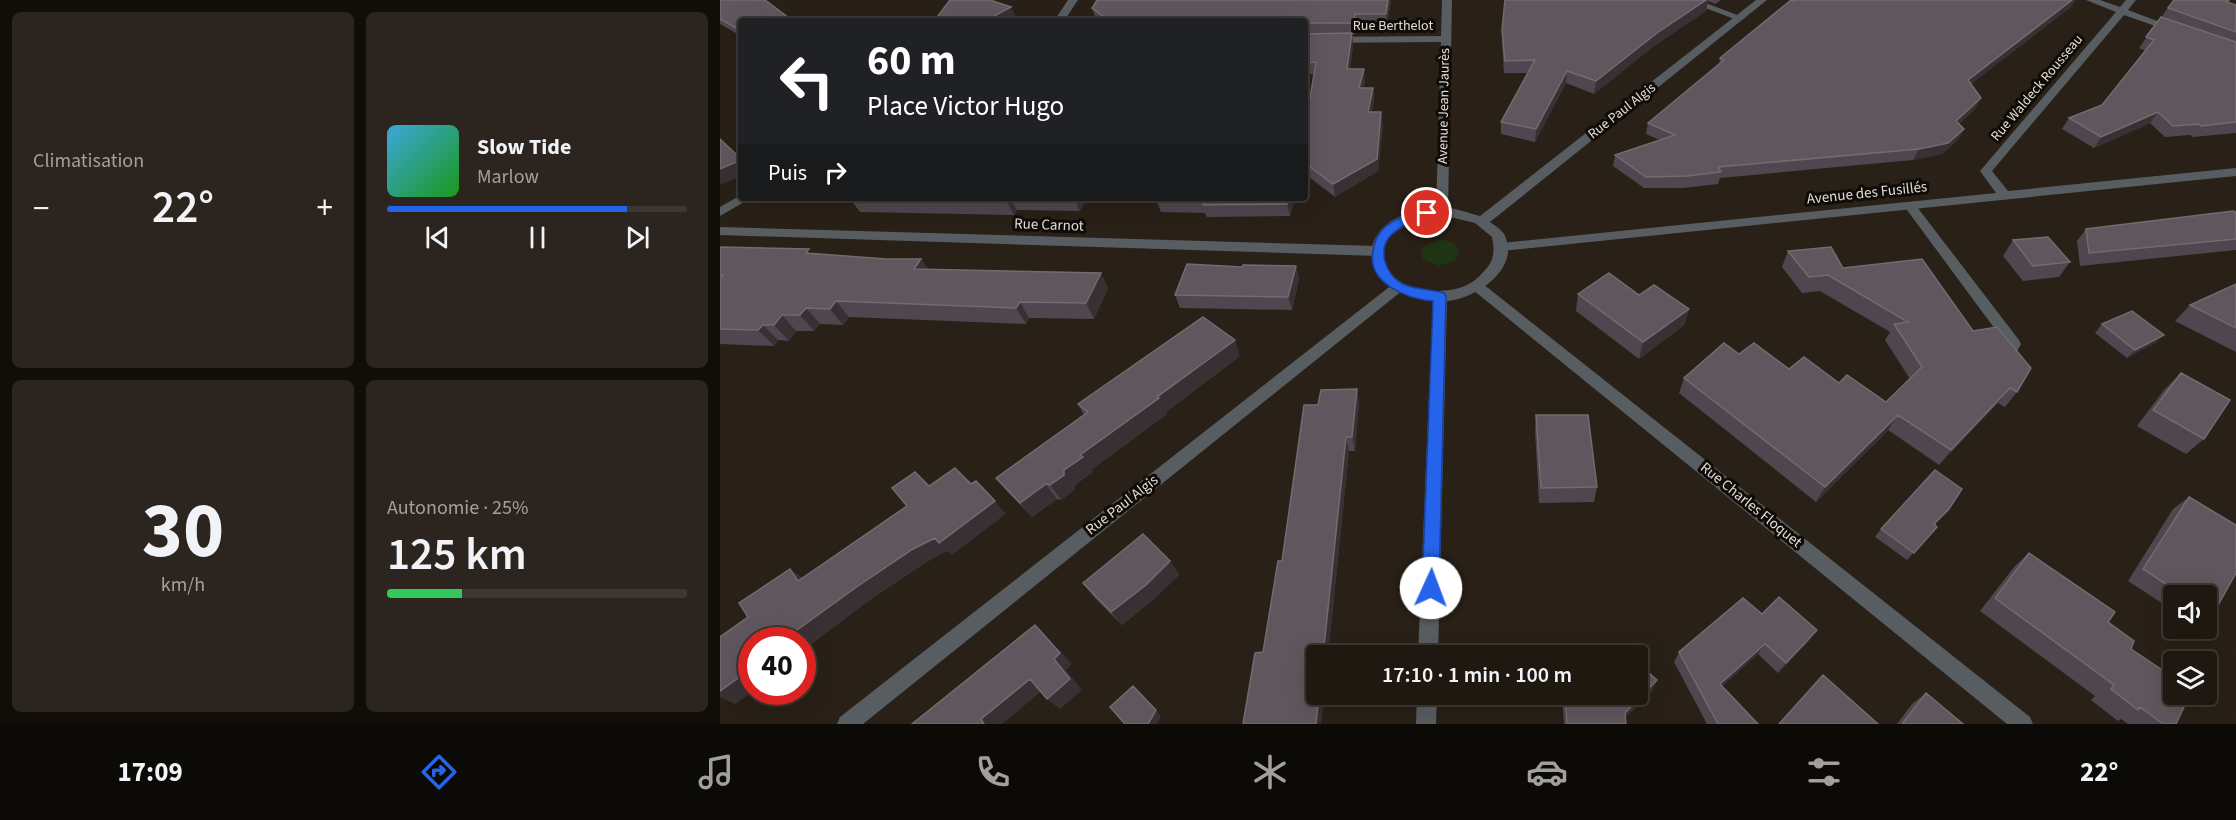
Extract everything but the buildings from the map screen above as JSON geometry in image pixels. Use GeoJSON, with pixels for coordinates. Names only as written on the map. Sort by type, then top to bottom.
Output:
{"type":"FeatureCollection","features":[{"type":"Feature","properties":{"kind":"street"},"geometry":{"type":"LineString","coordinates":[[1061,18],[1073,0]]}},
{"type":"Feature","properties":{"kind":"street","name":"Avenue Jean Jaurès"},"geometry":{"type":"LineString","coordinates":[[1442,211],[1447,0]]}},
{"type":"Feature","properties":{"kind":"street"},"geometry":{"type":"LineString","coordinates":[[1689,0],[1740,18]]}},
{"type":"Feature","properties":{"kind":"street","name":"Rue Paul Algis"},"geometry":{"type":"LineString","coordinates":[[1482,221],[1762,0]]}},
{"type":"Feature","properties":{"kind":"street"},"geometry":{"type":"LineString","coordinates":[[2091,0],[2182,32]]}},
{"type":"Feature","properties":{"kind":"street","name":"Rue Waldeck Rousseau"},"geometry":{"type":"LineString","coordinates":[[2005,196],[1986,171],[2131,0]]}},
{"type":"Feature","properties":{"kind":"street","name":"Rue Berthelot"},"geometry":{"type":"LineString","coordinates":[[1308,40],[1446,39]]}},
{"type":"Feature","properties":{"kind":"street","name":"Avenue des Fusillés"},"geometry":{"type":"LineString","coordinates":[[1502,247],[2236,172]]}},
{"type":"Feature","properties":{"kind":"street"},"geometry":{"type":"LineString","coordinates":[[720,212],[740,201]]}},
{"type":"Feature","properties":{"kind":"street"},"geometry":{"type":"LineString","coordinates":[[1910,206],[2014,344],[2010,351]]}},
{"type":"Feature","properties":{"kind":"street"},"geometry":{"type":"LineString","coordinates":[[1442,211],[1463,214],[1482,221],[1495,233],[1502,247],[1502,258],[1498,269],[1478,287],[1454,295],[1425,296],[1398,286],[1381,271],[1377,261],[1377,251],[1381,241],[1399,222],[1412,216],[1442,211]]}},
{"type":"Feature","properties":{"kind":"street","name":"Rue Carnot"},"geometry":{"type":"LineString","coordinates":[[720,231],[1377,251]]}},
{"type":"Feature","properties":{"kind":"street","name":"Rue Paul Algis"},"geometry":{"type":"LineString","coordinates":[[847,724],[1398,286]]}},
{"type":"Feature","properties":{"kind":"street","name":"Rue Charles Floquet"},"geometry":{"type":"LineString","coordinates":[[1478,287],[2023,724]]}},
{"type":"Feature","properties":{"kind":"street"},"geometry":{"type":"LineString","coordinates":[[1428,645],[1440,296]]}},
{"type":"Feature","properties":{"kind":"street"},"geometry":{"type":"LineString","coordinates":[[1426,724],[1427,705]]}},
{"type":"Feature","properties":{"kind":"green space"},"geometry":{"type":"Polygon","coordinates":[[[1439,240],[1449,241],[1456,246],[1459,252],[1456,260],[1439,266],[1423,259],[1421,255],[1423,247],[1439,240]]]}},
{"type":"Feature","properties":{"kind":"route"},"geometry":{"type":"LineString","coordinates":[[1427,213],[1399,222],[1388,231],[1377,251],[1377,261],[1381,271],[1398,286],[1425,296],[1440,296],[1431,588]]}}]}
